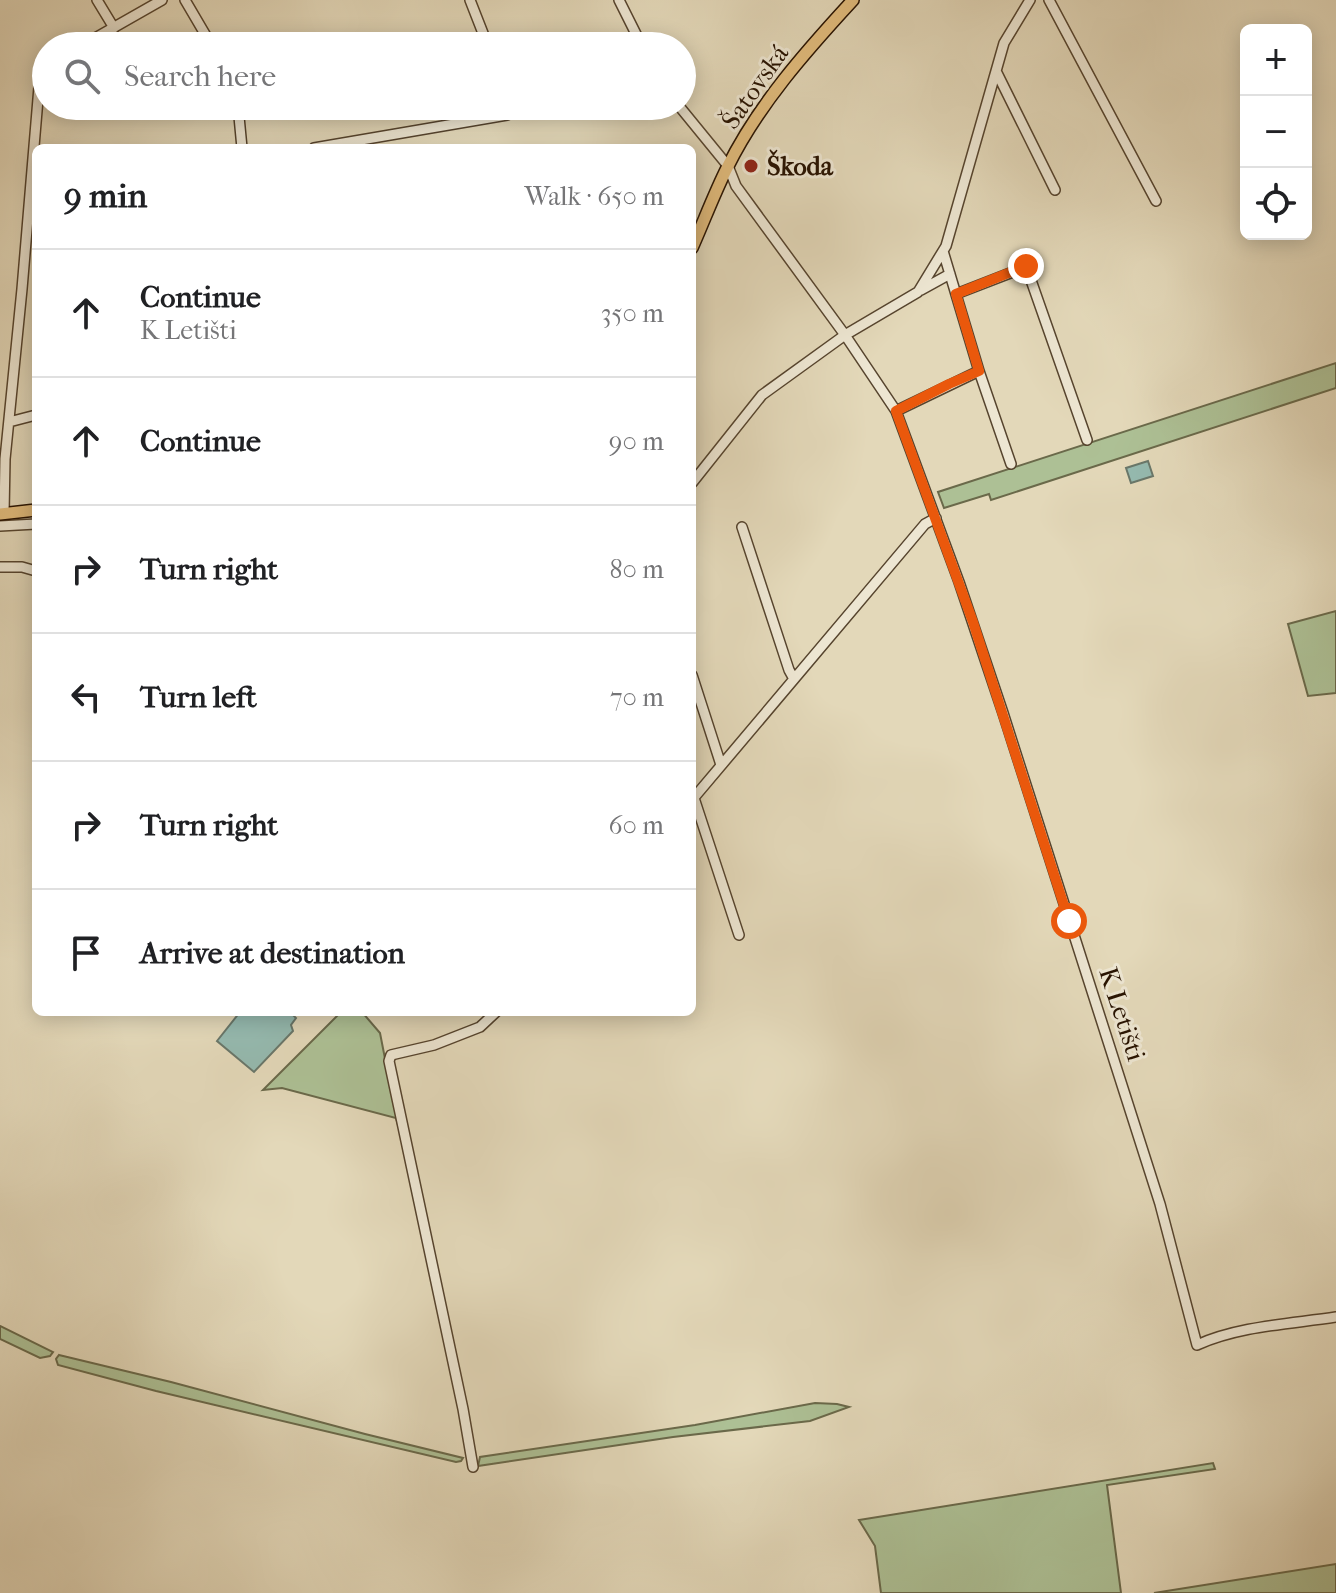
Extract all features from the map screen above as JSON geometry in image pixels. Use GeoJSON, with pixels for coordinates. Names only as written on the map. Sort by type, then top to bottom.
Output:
{"type":"FeatureCollection","features":[{"type":"Feature","properties":{"kind":"main road","name":"Šatovská"},"geometry":{"type":"LineString","coordinates":[[696,239],[728,166],[753,124],[781,82],[853,0]]}},
{"type":"Feature","properties":{"kind":"main road"},"geometry":{"type":"LineString","coordinates":[[2,514],[32,510]]}},
{"type":"Feature","properties":{"kind":"street"},"geometry":{"type":"LineString","coordinates":[[97,0],[114,28]]}},
{"type":"Feature","properties":{"kind":"street"},"geometry":{"type":"LineString","coordinates":[[107,32],[162,0]]}},
{"type":"Feature","properties":{"kind":"street"},"geometry":{"type":"LineString","coordinates":[[185,0],[204,32]]}},
{"type":"Feature","properties":{"kind":"street"},"geometry":{"type":"LineString","coordinates":[[470,0],[481,32]]}},
{"type":"Feature","properties":{"kind":"street"},"geometry":{"type":"LineString","coordinates":[[619,0],[635,32]]}},
{"type":"Feature","properties":{"kind":"street"},"geometry":{"type":"LineString","coordinates":[[918,292],[946,246],[1004,43],[1030,0]]}},
{"type":"Feature","properties":{"kind":"street"},"geometry":{"type":"LineString","coordinates":[[1049,0],[1156,201]]}},
{"type":"Feature","properties":{"kind":"street"},"geometry":{"type":"LineString","coordinates":[[996,71],[1055,190]]}},
{"type":"Feature","properties":{"kind":"street"},"geometry":{"type":"LineString","coordinates":[[36,144],[39,120]]}},
{"type":"Feature","properties":{"kind":"street"},"geometry":{"type":"LineString","coordinates":[[239,120],[242,144]]}},
{"type":"Feature","properties":{"kind":"street"},"geometry":{"type":"LineString","coordinates":[[337,144],[478,120]]}},
{"type":"Feature","properties":{"kind":"street"},"geometry":{"type":"LineString","coordinates":[[690,120],[728,166],[736,186],[845,335],[896,411],[936,518],[925,524],[696,795]]}},
{"type":"Feature","properties":{"kind":"street"},"geometry":{"type":"LineString","coordinates":[[2,514],[4,467],[32,221]]}},
{"type":"Feature","properties":{"kind":"street"},"geometry":{"type":"LineString","coordinates":[[943,251],[1011,464]]}},
{"type":"Feature","properties":{"kind":"street"},"geometry":{"type":"LineString","coordinates":[[956,294],[1029,265],[1087,440]]}},
{"type":"Feature","properties":{"kind":"street"},"geometry":{"type":"LineString","coordinates":[[696,478],[762,395],[845,335],[950,274]]}},
{"type":"Feature","properties":{"kind":"street"},"geometry":{"type":"LineString","coordinates":[[896,411],[979,371]]}},
{"type":"Feature","properties":{"kind":"street"},"geometry":{"type":"LineString","coordinates":[[9,422],[32,416]]}},
{"type":"Feature","properties":{"kind":"street","name":"K Letišti"},"geometry":{"type":"LineString","coordinates":[[936,518],[1003,713],[1160,1204],[1197,1345],[1232,1333],[1336,1317]]}},
{"type":"Feature","properties":{"kind":"street"},"geometry":{"type":"LineString","coordinates":[[0,526],[32,524]]}},
{"type":"Feature","properties":{"kind":"street"},"geometry":{"type":"LineString","coordinates":[[742,527],[794,679]]}},
{"type":"Feature","properties":{"kind":"street"},"geometry":{"type":"LineString","coordinates":[[0,567],[32,570]]}},
{"type":"Feature","properties":{"kind":"street"},"geometry":{"type":"LineString","coordinates":[[696,687],[721,765]]}},
{"type":"Feature","properties":{"kind":"street"},"geometry":{"type":"LineString","coordinates":[[696,808],[739,935]]}},
{"type":"Feature","properties":{"kind":"street"},"geometry":{"type":"LineString","coordinates":[[473,1467],[389,1061],[391,1055],[434,1045],[480,1027],[492,1016]]}},
{"type":"Feature","properties":{"kind":"green space"},"geometry":{"type":"Polygon","coordinates":[[[1336,363],[1336,388],[991,500],[989,494],[944,508],[938,492],[1336,363]]]}},
{"type":"Feature","properties":{"kind":"green space"},"geometry":{"type":"Polygon","coordinates":[[[1336,611],[1336,693],[1308,696],[1288,624],[1336,611]]]}},
{"type":"Feature","properties":{"kind":"green space"},"geometry":{"type":"Polygon","coordinates":[[[337,1016],[365,1016],[380,1033],[398,1125],[396,1118],[282,1088],[263,1090],[337,1016]]]}},
{"type":"Feature","properties":{"kind":"green space"},"geometry":{"type":"Polygon","coordinates":[[[0,1326],[53,1352],[40,1358],[0,1339],[0,1326]]]}},
{"type":"Feature","properties":{"kind":"green space"},"geometry":{"type":"Polygon","coordinates":[[[59,1355],[463,1458],[456,1462],[156,1391],[58,1365],[56,1359],[59,1355]]]}},
{"type":"Feature","properties":{"kind":"green space"},"geometry":{"type":"Polygon","coordinates":[[[815,1403],[849,1407],[810,1421],[673,1437],[478,1466],[480,1457],[695,1425],[815,1403]]]}},
{"type":"Feature","properties":{"kind":"green space"},"geometry":{"type":"Polygon","coordinates":[[[1213,1463],[1215,1469],[1107,1485],[1121,1593],[881,1593],[875,1546],[859,1520],[1213,1463]]]}},
{"type":"Feature","properties":{"kind":"green space"},"geometry":{"type":"Polygon","coordinates":[[[1336,1564],[1336,1593],[1154,1593],[1336,1564]]]}},
{"type":"Feature","properties":{"kind":"water"},"geometry":{"type":"Polygon","coordinates":[[[1148,461],[1153,476],[1131,483],[1126,468],[1148,461]]]}},
{"type":"Feature","properties":{"kind":"water"},"geometry":{"type":"Polygon","coordinates":[[[237,1016],[296,1018],[291,1025],[293,1031],[254,1072],[217,1041],[237,1016]]]}},
{"type":"Feature","properties":{"kind":"place","name":"Škoda"},"geometry":{"type":"Point","coordinates":[751,166]}},
{"type":"Feature","properties":{"kind":"route"},"geometry":{"type":"LineString","coordinates":[[1026,266],[956,294],[979,371],[896,411],[973,622],[1069,921]]}}]}
